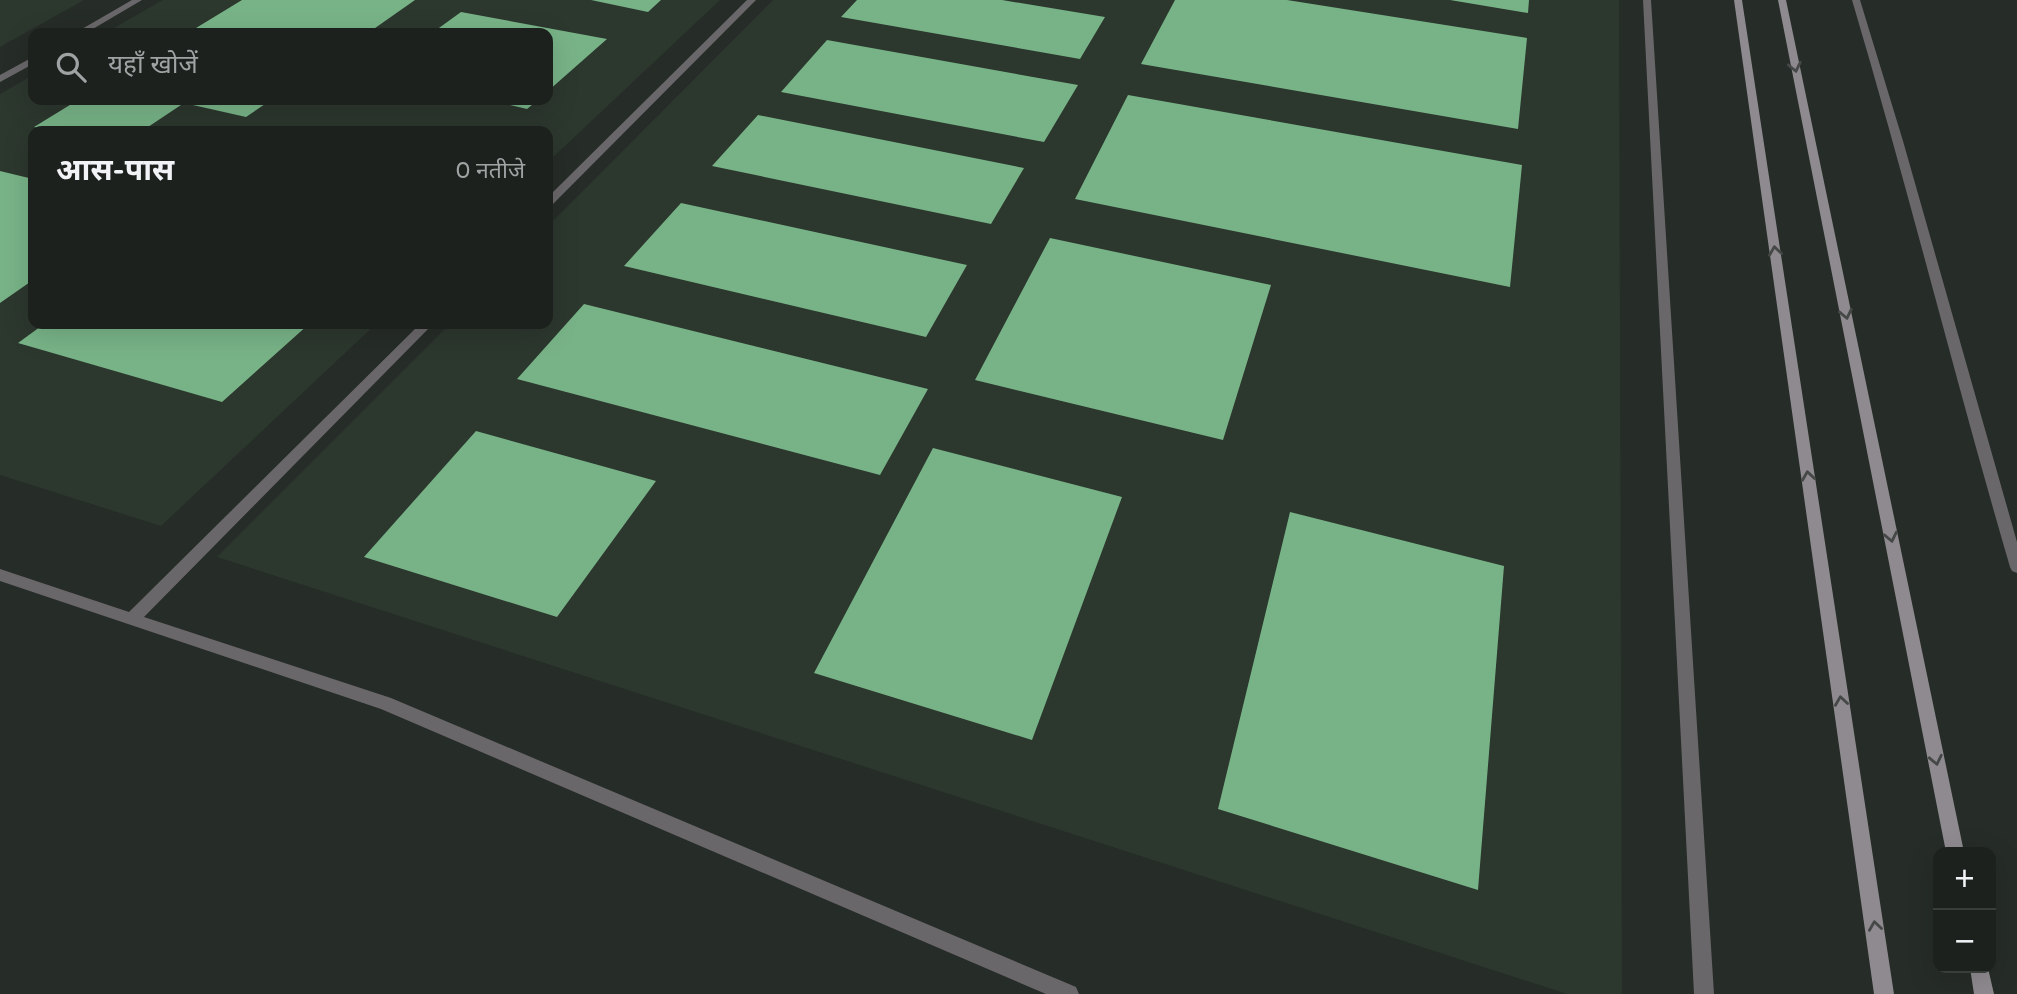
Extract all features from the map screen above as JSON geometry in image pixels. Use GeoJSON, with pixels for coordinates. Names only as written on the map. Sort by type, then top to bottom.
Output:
{"type":"FeatureCollection","features":[{"type":"Feature","properties":{"kind":"street"},"geometry":{"type":"LineString","coordinates":[[89,28],[138,0]]}},
{"type":"Feature","properties":{"kind":"street"},"geometry":{"type":"LineString","coordinates":[[553,199],[752,0]]}},
{"type":"Feature","properties":{"kind":"street"},"geometry":{"type":"LineString","coordinates":[[1647,0],[1704,994]]}},
{"type":"Feature","properties":{"kind":"street"},"geometry":{"type":"LineString","coordinates":[[1738,0],[1884,994]]}},
{"type":"Feature","properties":{"kind":"street"},"geometry":{"type":"LineString","coordinates":[[1782,0],[1954,847]]}},
{"type":"Feature","properties":{"kind":"street"},"geometry":{"type":"LineString","coordinates":[[1856,0],[1885,92],[1987,469],[2017,567]]}},
{"type":"Feature","properties":{"kind":"street"},"geometry":{"type":"LineString","coordinates":[[0,79],[28,63]]}},
{"type":"Feature","properties":{"kind":"street"},"geometry":{"type":"LineString","coordinates":[[133,618],[423,329]]}},
{"type":"Feature","properties":{"kind":"street"},"geometry":{"type":"LineString","coordinates":[[0,575],[385,703],[1069,994]]}},
{"type":"Feature","properties":{"kind":"street"},"geometry":{"type":"LineString","coordinates":[[1980,973],[1984,994]]}},
{"type":"Feature","properties":{"kind":"shaded area"},"geometry":{"type":"Polygon","coordinates":[[[0,0],[84,0],[34,28],[28,28],[28,31],[0,47],[0,0]]]}},
{"type":"Feature","properties":{"kind":"shaded area"},"geometry":{"type":"Polygon","coordinates":[[[163,0],[720,0],[553,157],[553,126],[28,126],[28,329],[371,329],[161,526],[0,475],[0,94],[28,78],[28,105],[553,105],[553,28],[114,28],[163,0]]]}},
{"type":"Feature","properties":{"kind":"shaded area"},"geometry":{"type":"Polygon","coordinates":[[[773,0],[1619,0],[1622,994],[1567,994],[217,557],[445,329],[553,329],[553,221],[773,0]]]}},
{"type":"Feature","properties":{"kind":"building"},"geometry":{"type":"Polygon","coordinates":[[[242,0],[415,0],[375,28],[196,28],[242,0]]]}},
{"type":"Feature","properties":{"kind":"building"},"geometry":{"type":"Polygon","coordinates":[[[591,0],[661,0],[648,12],[591,0]]]}},
{"type":"Feature","properties":{"kind":"building"},"geometry":{"type":"Polygon","coordinates":[[[857,0],[1002,0],[1105,17],[1080,59],[841,17],[857,0]]]}},
{"type":"Feature","properties":{"kind":"building"},"geometry":{"type":"Polygon","coordinates":[[[1175,0],[1287,0],[1527,38],[1518,129],[1141,64],[1175,0]]]}},
{"type":"Feature","properties":{"kind":"building"},"geometry":{"type":"Polygon","coordinates":[[[1450,0],[1529,0],[1528,13],[1450,0]]]}},
{"type":"Feature","properties":{"kind":"building"},"geometry":{"type":"Polygon","coordinates":[[[461,12],[548,28],[439,28],[461,12]]]}},
{"type":"Feature","properties":{"kind":"building"},"geometry":{"type":"Polygon","coordinates":[[[553,29],[607,39],[553,87],[553,29]]]}},
{"type":"Feature","properties":{"kind":"building"},"geometry":{"type":"Polygon","coordinates":[[[827,40],[1078,85],[1044,142],[781,92],[827,40]]]}},
{"type":"Feature","properties":{"kind":"building"},"geometry":{"type":"Polygon","coordinates":[[[1128,95],[1522,165],[1510,287],[1075,199],[1128,95]]]}},
{"type":"Feature","properties":{"kind":"building"},"geometry":{"type":"Polygon","coordinates":[[[70,105],[181,105],[150,126],[36,126],[70,105]]]}},
{"type":"Feature","properties":{"kind":"building"},"geometry":{"type":"Polygon","coordinates":[[[193,105],[264,105],[246,117],[193,105]]]}},
{"type":"Feature","properties":{"kind":"building"},"geometry":{"type":"Polygon","coordinates":[[[510,105],[532,105],[527,109],[510,105]]]}},
{"type":"Feature","properties":{"kind":"building"},"geometry":{"type":"Polygon","coordinates":[[[758,115],[1024,168],[991,224],[712,166],[758,115]]]}},
{"type":"Feature","properties":{"kind":"building"},"geometry":{"type":"Polygon","coordinates":[[[0,171],[28,178],[28,283],[0,303],[0,171]]]}},
{"type":"Feature","properties":{"kind":"building"},"geometry":{"type":"Polygon","coordinates":[[[681,203],[967,265],[926,337],[624,266],[681,203]]]}},
{"type":"Feature","properties":{"kind":"building"},"geometry":{"type":"Polygon","coordinates":[[[1050,238],[1271,285],[1223,440],[975,380],[1050,238]]]}},
{"type":"Feature","properties":{"kind":"building"},"geometry":{"type":"Polygon","coordinates":[[[584,304],[928,389],[880,475],[517,379],[584,304]]]}},
{"type":"Feature","properties":{"kind":"building"},"geometry":{"type":"Polygon","coordinates":[[[37,329],[303,329],[222,402],[18,343],[37,329]]]}},
{"type":"Feature","properties":{"kind":"building"},"geometry":{"type":"Polygon","coordinates":[[[476,431],[656,481],[557,617],[364,557],[476,431]]]}},
{"type":"Feature","properties":{"kind":"building"},"geometry":{"type":"Polygon","coordinates":[[[933,448],[1122,497],[1032,740],[814,673],[933,448]]]}},
{"type":"Feature","properties":{"kind":"building"},"geometry":{"type":"Polygon","coordinates":[[[1290,512],[1504,566],[1478,890],[1218,809],[1290,512]]]}}]}
